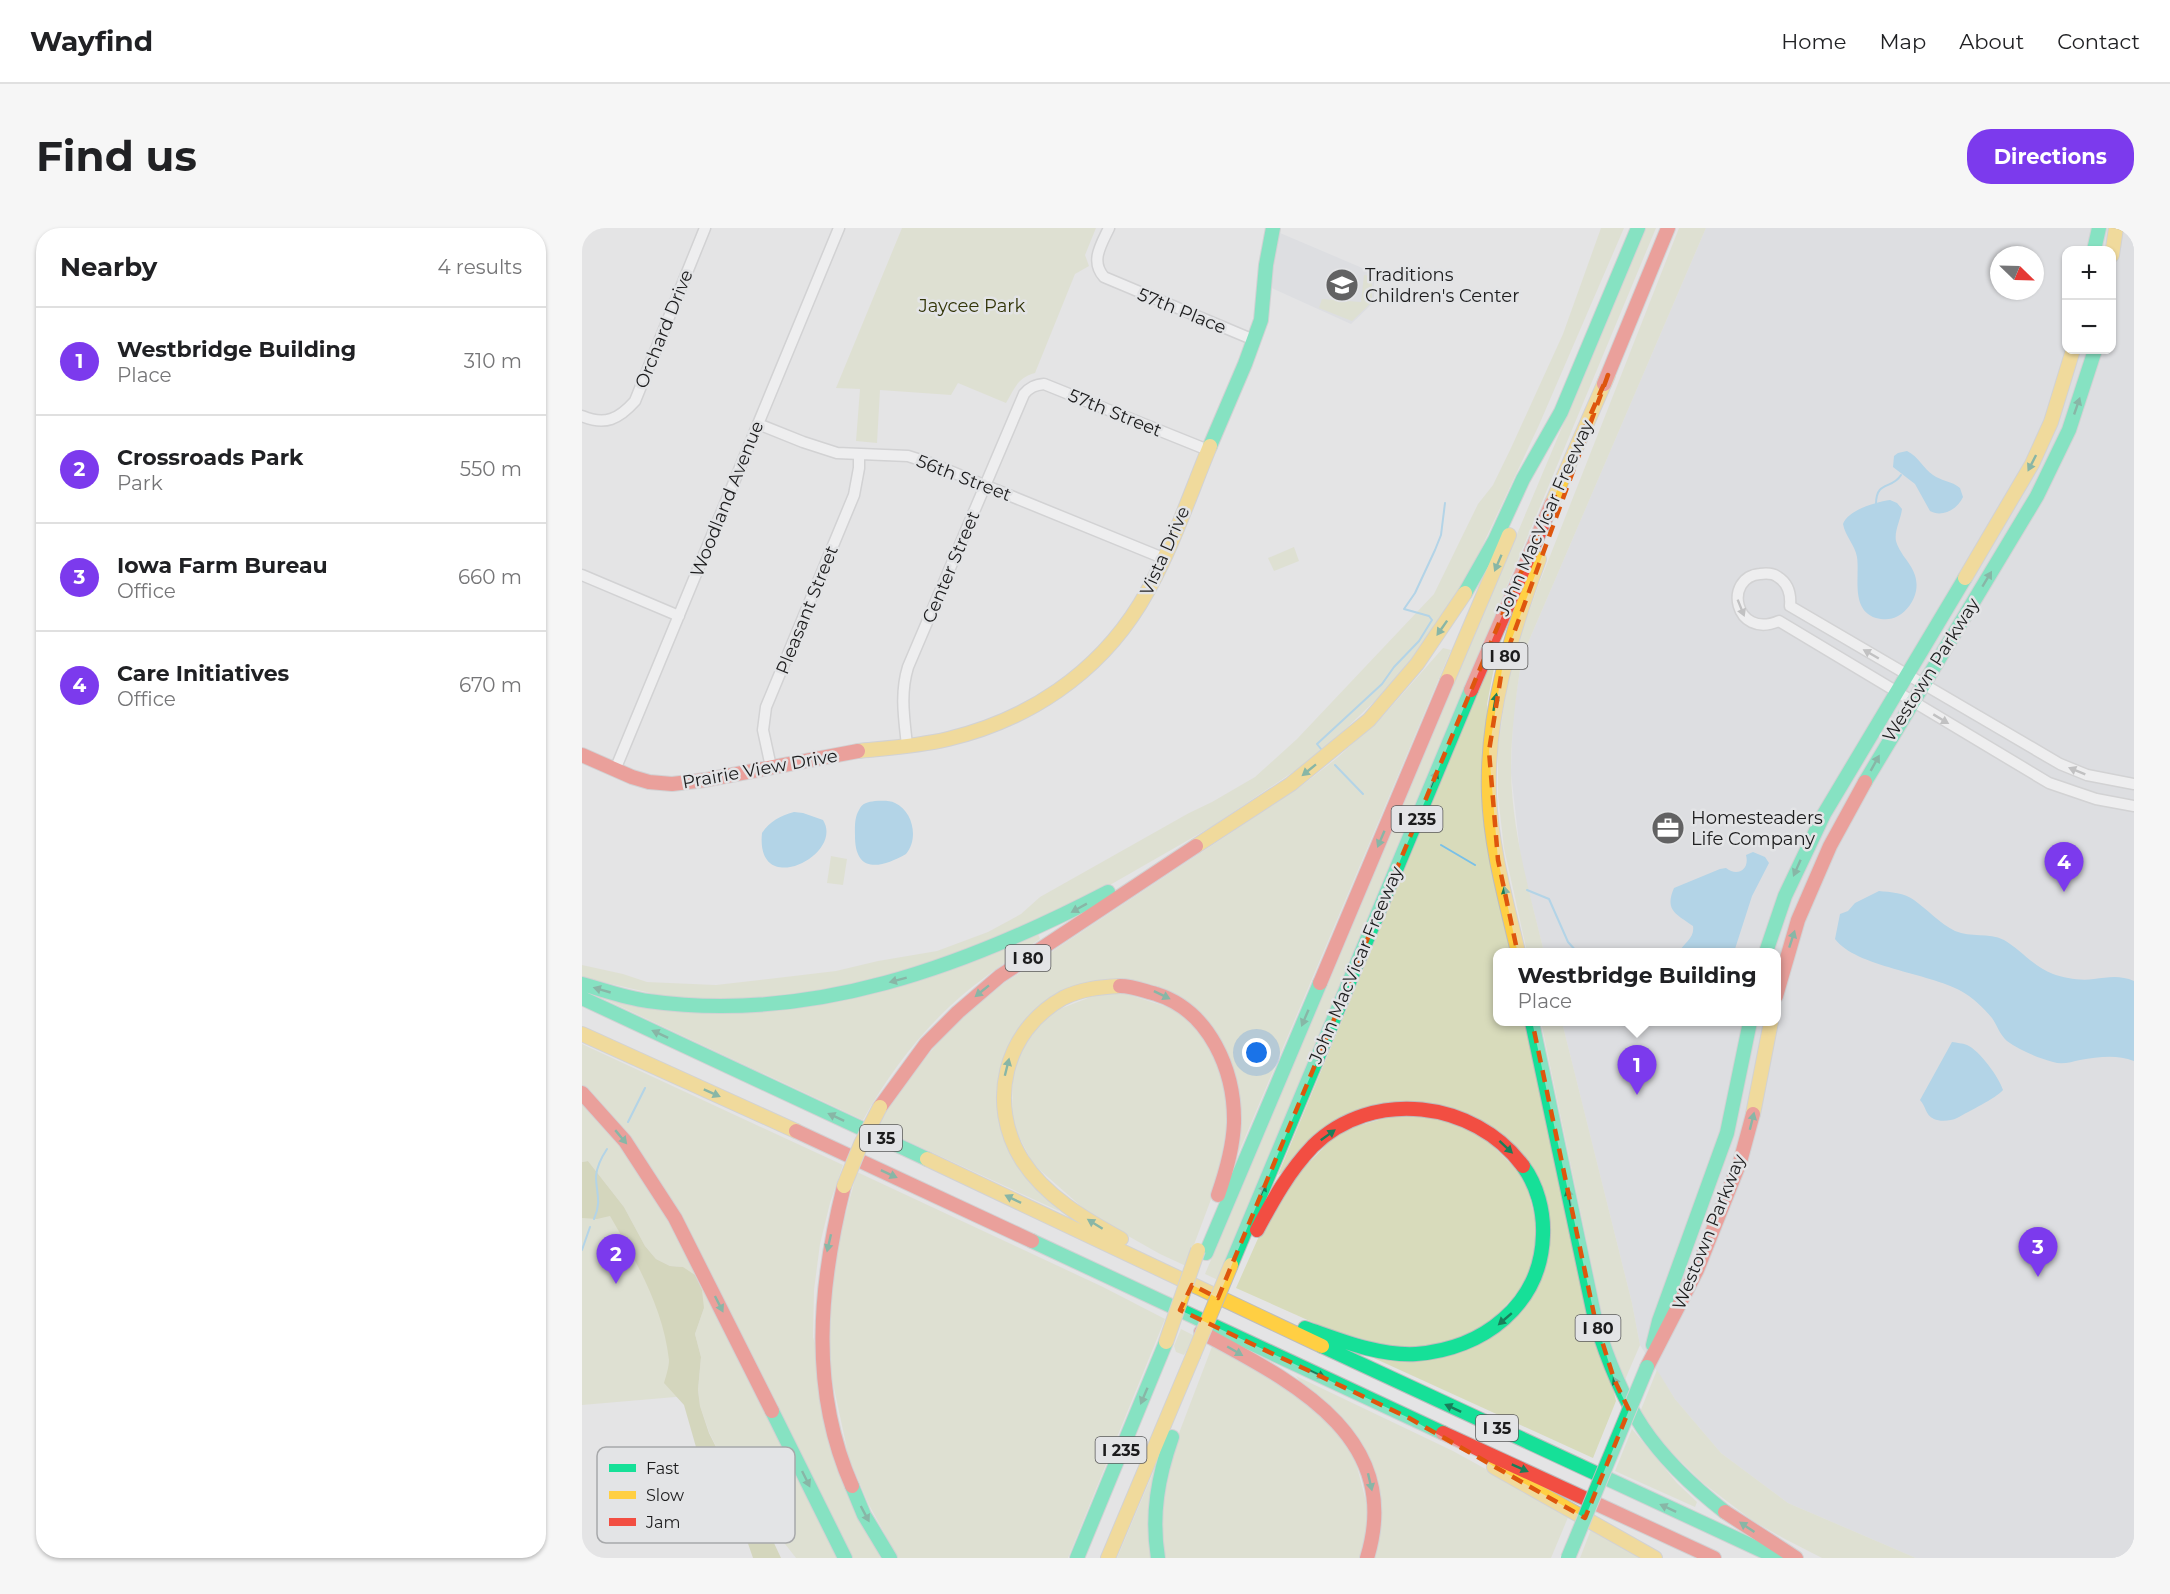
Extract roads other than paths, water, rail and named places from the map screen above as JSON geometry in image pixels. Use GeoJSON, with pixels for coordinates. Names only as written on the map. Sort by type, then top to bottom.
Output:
{"type":"FeatureCollection","features":[{"type":"Feature","properties":{"kind":"main road","name":"Vista Drive"},"geometry":{"type":"LineString","coordinates":[[907,745],[948,740],[993,726],[1026,712],[1075,681],[1096,661],[1128,623],[1147,594],[1254,340],[1264,304],[1266,265],[1273,228]]}},
{"type":"Feature","properties":{"kind":"main road","name":"I 80"},"geometry":{"type":"LineString","coordinates":[[890,1558],[862,1509],[845,1469],[832,1427],[824,1384],[820,1340],[821,1297],[827,1253],[844,1186],[861,1144],[880,1107],[933,1036],[1000,976],[1292,784],[1369,720],[1417,664],[1459,604],[1495,540],[1523,479],[1561,412],[1638,228]]}},
{"type":"Feature","properties":{"kind":"main road","name":"I 80"},"geometry":{"type":"LineString","coordinates":[[1517,948],[1494,839],[1489,795],[1489,751],[1494,706],[1503,663],[1520,609],[1608,375],[1668,228]]}},
{"type":"Feature","properties":{"kind":"main road"},"geometry":{"type":"LineString","coordinates":[[2095,246],[2098,228]]}},
{"type":"Feature","properties":{"kind":"main road"},"geometry":{"type":"LineString","coordinates":[[2113,246],[2115,228]]}},
{"type":"Feature","properties":{"kind":"main road","name":"Westown Parkway"},"geometry":{"type":"LineString","coordinates":[[1767,948],[1785,896],[1811,838],[2032,464],[2051,422],[2072,354]]}},
{"type":"Feature","properties":{"kind":"main road","name":"Westown Parkway"},"geometry":{"type":"LineString","coordinates":[[1781,979],[1798,920],[1830,846],[1879,756],[2037,496],[2069,430],[2094,354]]}},
{"type":"Feature","properties":{"kind":"main road","name":"John MacVicar Freeway"},"geometry":{"type":"LineString","coordinates":[[1108,1558],[1507,604],[1608,375]]}},
{"type":"Feature","properties":{"kind":"main road","name":"John MacVicar Freeway"},"geometry":{"type":"LineString","coordinates":[[1077,1558],[1202,1252],[1561,412]]}},
{"type":"Feature","properties":{"kind":"main road","name":"Prairie View Drive"},"geometry":{"type":"LineString","coordinates":[[582,755],[637,779],[672,785],[840,754],[907,745]]}},
{"type":"Feature","properties":{"kind":"main road"},"geometry":{"type":"LineString","coordinates":[[582,984],[627,997],[664,1004],[701,1006],[770,1004],[864,989],[903,979],[999,946],[1064,917],[1154,866],[1205,841]]}},
{"type":"Feature","properties":{"kind":"main road"},"geometry":{"type":"LineString","coordinates":[[1179,1279],[1156,1258],[1105,1230],[1057,1198],[1027,1167],[1010,1137],[1004,1096],[1005,1075],[1010,1055],[1026,1028],[1056,1001],[1088,988],[1111,984],[1134,986],[1152,991],[1174,1002],[1194,1017],[1217,1046],[1231,1086],[1235,1123],[1229,1160],[1202,1252]]}},
{"type":"Feature","properties":{"kind":"main road","name":"I 35"},"geometry":{"type":"LineString","coordinates":[[582,998],[1216,1297],[1778,1558]]}},
{"type":"Feature","properties":{"kind":"main road","name":"I 80"},"geometry":{"type":"LineString","coordinates":[[1533,1026],[1595,1319],[1603,1349],[1623,1398],[1650,1442],[1681,1476],[1727,1514],[1796,1558]]}},
{"type":"Feature","properties":{"kind":"main road","name":"Westown Parkway"},"geometry":{"type":"LineString","coordinates":[[1647,1368],[1659,1321],[1727,1133],[1749,1026]]}},
{"type":"Feature","properties":{"kind":"main road","name":"Westown Parkway"},"geometry":{"type":"LineString","coordinates":[[1568,1558],[1647,1368],[1696,1270],[1740,1162],[1755,1105],[1770,1026]]}},
{"type":"Feature","properties":{"kind":"main road","name":"I 35"},"geometry":{"type":"LineString","coordinates":[[582,1034],[820,1142],[1714,1558]]}},
{"type":"Feature","properties":{"kind":"main road"},"geometry":{"type":"LineString","coordinates":[[582,1093],[625,1141],[675,1218],[790,1447]]}},
{"type":"Feature","properties":{"kind":"main road"},"geometry":{"type":"LineString","coordinates":[[1216,1297],[1376,1351],[1438,1353],[1481,1336],[1517,1307],[1531,1286],[1540,1263],[1545,1238],[1543,1211],[1536,1188],[1524,1166],[1513,1153],[1488,1132],[1459,1117],[1427,1108],[1384,1109],[1349,1121],[1334,1130],[1297,1163],[1250,1243],[1231,1265]]}},
{"type":"Feature","properties":{"kind":"main road"},"geometry":{"type":"LineString","coordinates":[[1093,1270],[1277,1374],[1302,1390],[1332,1415],[1353,1442],[1368,1473],[1374,1510],[1372,1539],[1367,1558]]}},
{"type":"Feature","properties":{"kind":"main road"},"geometry":{"type":"LineString","coordinates":[[1158,1558],[1153,1520],[1158,1479],[1189,1390],[1194,1356]]}},
{"type":"Feature","properties":{"kind":"main road"},"geometry":{"type":"LineString","coordinates":[[1409,1418],[1655,1558]]}},
{"type":"Feature","properties":{"kind":"main road"},"geometry":{"type":"LineString","coordinates":[[795,1458],[845,1558]]}},
{"type":"Feature","properties":{"kind":"street","name":"Orchard Drive"},"geometry":{"type":"LineString","coordinates":[[582,416],[593,421],[612,420],[623,414],[635,401],[705,228]]}},
{"type":"Feature","properties":{"kind":"street","name":"Woodland Avenue"},"geometry":{"type":"LineString","coordinates":[[615,770],[839,228]]}},
{"type":"Feature","properties":{"kind":"street","name":"57th Place"},"geometry":{"type":"LineString","coordinates":[[1108,228],[1096,258],[1099,272],[1112,282],[1254,340]]}},
{"type":"Feature","properties":{"kind":"street","name":"57th Street"},"geometry":{"type":"LineString","coordinates":[[1024,394],[1036,384],[1044,384],[1208,450]]}},
{"type":"Feature","properties":{"kind":"street","name":"Center Street"},"geometry":{"type":"LineString","coordinates":[[907,745],[903,702],[904,682],[1024,394]]}},
{"type":"Feature","properties":{"kind":"street","name":"56th Street"},"geometry":{"type":"LineString","coordinates":[[758,424],[837,453],[908,456],[930,463],[1163,558]]}},
{"type":"Feature","properties":{"kind":"street","name":"Pleasant Street"},"geometry":{"type":"LineString","coordinates":[[771,767],[763,730],[766,707],[854,495],[859,454]]}},
{"type":"Feature","properties":{"kind":"street"},"geometry":{"type":"LineString","coordinates":[[1768,573],[1785,584],[1789,591],[1790,606],[1779,621],[1759,626],[1744,616],[1737,599],[1744,582],[1756,574],[1768,573]]}},
{"type":"Feature","properties":{"kind":"street"},"geometry":{"type":"LineString","coordinates":[[582,575],[679,615]]}},
{"type":"Feature","properties":{"kind":"street"},"geometry":{"type":"LineString","coordinates":[[1790,606],[2060,764],[2087,775],[2134,784]]}},
{"type":"Feature","properties":{"kind":"street"},"geometry":{"type":"LineString","coordinates":[[1779,621],[2049,783],[2096,799],[2134,806]]}},
{"type":"Feature","properties":{"kind":"water"},"geometry":{"type":"Polygon","coordinates":[[[1907,451],[1933,475],[1960,488],[1963,497],[1957,505],[1944,513],[1930,511],[1915,484],[1893,467],[1894,456],[1907,451]]]}},
{"type":"Feature","properties":{"kind":"water"},"geometry":{"type":"Polygon","coordinates":[[[1890,500],[1902,509],[1896,541],[1913,570],[1916,591],[1907,609],[1895,617],[1885,619],[1876,618],[1862,608],[1858,592],[1857,557],[1843,524],[1856,511],[1890,500]]]}},
{"type":"Feature","properties":{"kind":"water"},"geometry":{"type":"Polygon","coordinates":[[[890,801],[901,807],[910,819],[913,833],[910,848],[906,854],[888,862],[872,865],[860,858],[855,827],[856,816],[860,808],[865,803],[890,801]]]}},
{"type":"Feature","properties":{"kind":"water"},"geometry":{"type":"Polygon","coordinates":[[[794,812],[823,820],[826,833],[822,846],[812,857],[798,865],[784,868],[772,864],[764,853],[762,833],[768,825],[794,812]]]}},
{"type":"Feature","properties":{"kind":"water"},"geometry":{"type":"Polygon","coordinates":[[[1753,852],[1765,857],[1769,863],[1752,896],[1735,948],[1682,948],[1691,937],[1693,926],[1677,915],[1671,907],[1674,888],[1720,869],[1726,868],[1738,872],[1746,865],[1746,855],[1753,852]]]}},
{"type":"Feature","properties":{"kind":"water"},"geometry":{"type":"Polygon","coordinates":[[[1879,891],[1897,893],[1910,898],[1955,931],[2004,940],[2053,974],[2089,980],[2114,977],[2134,981],[2134,1061],[2120,1057],[2107,1057],[2060,1063],[2035,1056],[2007,1041],[1985,1010],[1961,991],[1931,979],[1876,963],[1845,949],[1835,939],[1840,914],[1848,911],[1855,903],[1879,891]]]}},
{"type":"Feature","properties":{"kind":"water"},"geometry":{"type":"Polygon","coordinates":[[[1952,1042],[1967,1045],[1977,1052],[1993,1071],[2003,1090],[1957,1118],[1939,1121],[1929,1115],[1920,1100],[1952,1042]]]}},
{"type":"Feature","properties":{"kind":"waterway"},"geometry":{"type":"LineString","coordinates":[[1876,504],[1879,491],[1901,475]]}},
{"type":"Feature","properties":{"kind":"waterway"},"geometry":{"type":"LineString","coordinates":[[1321,749],[1317,744],[1382,684],[1394,667],[1419,641],[1432,620],[1429,616],[1404,609],[1415,593],[1441,535],[1445,503]]}},
{"type":"Feature","properties":{"kind":"waterway"},"geometry":{"type":"LineString","coordinates":[[1335,765],[1363,794]]}},
{"type":"Feature","properties":{"kind":"waterway"},"geometry":{"type":"LineString","coordinates":[[1441,845],[1475,865]]}},
{"type":"Feature","properties":{"kind":"waterway"},"geometry":{"type":"LineString","coordinates":[[1527,890],[1549,899],[1568,942],[1573,948]]}},
{"type":"Feature","properties":{"kind":"waterway"},"geometry":{"type":"LineString","coordinates":[[628,1122],[645,1088]]}},
{"type":"Feature","properties":{"kind":"waterway"},"geometry":{"type":"LineString","coordinates":[[594,1219],[598,1202],[597,1172],[607,1149]]}},
{"type":"Feature","properties":{"kind":"waterway"},"geometry":{"type":"LineString","coordinates":[[582,1250],[590,1227]]}},
{"type":"Feature","properties":{"kind":"place","name":"Traditions Children's Center"},"geometry":{"type":"Point","coordinates":[1342,285]}},
{"type":"Feature","properties":{"kind":"place","name":"Homesteaders Life Company"},"geometry":{"type":"Point","coordinates":[1668,828]}},
{"type":"Feature","properties":{"kind":"place","name":"Care Initiatives"},"geometry":{"type":"Point","coordinates":[2064,892]}},
{"type":"Feature","properties":{"kind":"place","name":"Westbridge Building"},"geometry":{"type":"Point","coordinates":[1637,1095]}},
{"type":"Feature","properties":{"kind":"place","name":"Iowa Farm Bureau"},"geometry":{"type":"Point","coordinates":[2038,1277]}},
{"type":"Feature","properties":{"kind":"place","name":"Crossroads Park"},"geometry":{"type":"Point","coordinates":[616,1284]}},
{"type":"Feature","properties":{"kind":"park label","name":"Jaycee Park"},"geometry":{"type":"Point","coordinates":[972,306]}}]}
